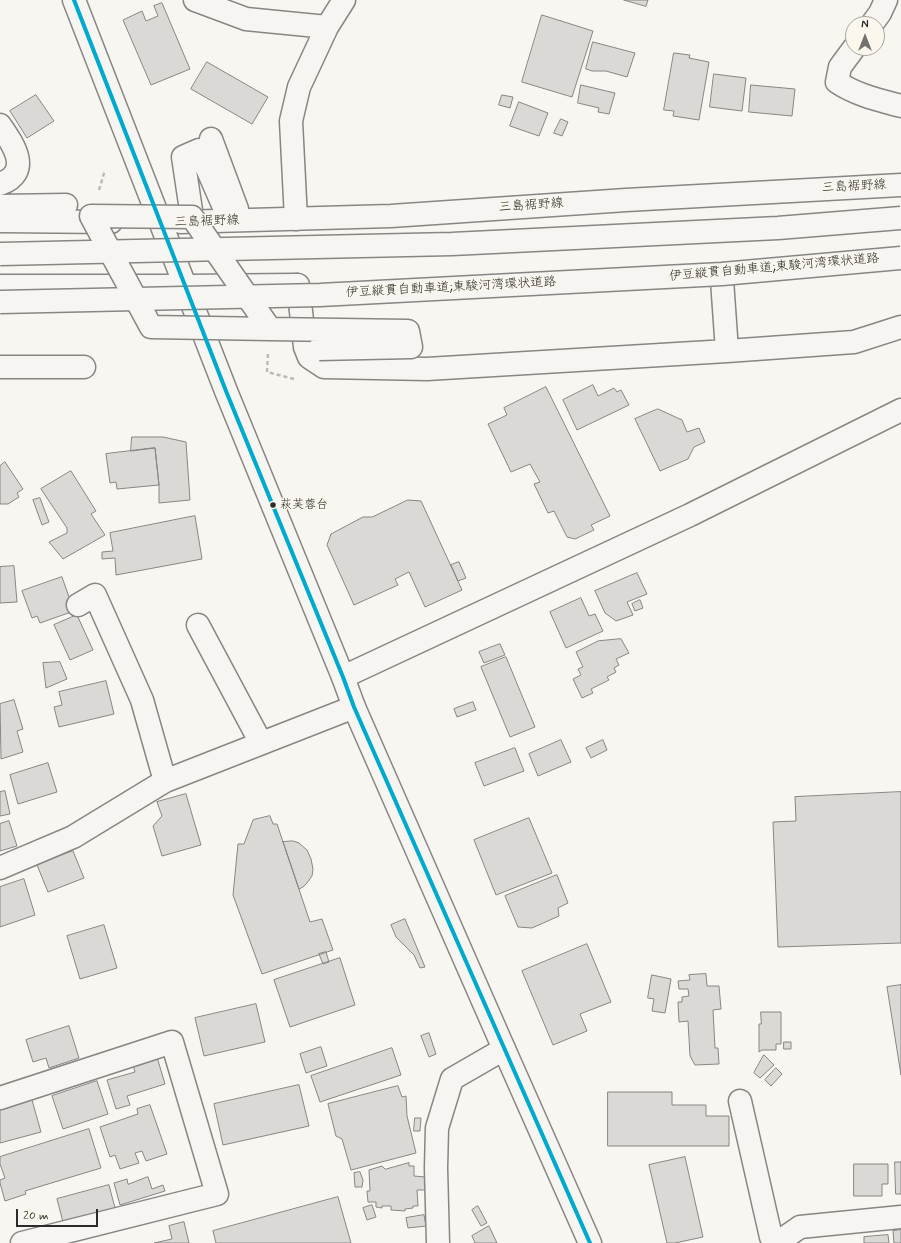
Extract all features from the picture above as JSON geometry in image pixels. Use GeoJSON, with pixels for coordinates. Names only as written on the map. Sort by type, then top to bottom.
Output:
{"type":"FeatureCollection","features":[{"type":"Feature","properties":{"kind":"main road","name":"三島裾野線"},"geometry":{"type":"LineString","coordinates":[[74,0],[226,391],[354,707],[590,1243]]}},
{"type":"Feature","properties":{"kind":"main road"},"geometry":{"type":"LineString","coordinates":[[195,0],[246,19],[327,27]]}},
{"type":"Feature","properties":{"kind":"main road"},"geometry":{"type":"LineString","coordinates":[[296,219],[291,122],[299,87],[327,27],[344,0]]}},
{"type":"Feature","properties":{"kind":"main road"},"geometry":{"type":"LineString","coordinates":[[878,16],[886,0]]}},
{"type":"Feature","properties":{"kind":"main road"},"geometry":{"type":"LineString","coordinates":[[848,56],[840,67],[837,82],[846,88],[874,99],[901,106]]}},
{"type":"Feature","properties":{"kind":"main road"},"geometry":{"type":"LineString","coordinates":[[0,125],[13,144],[17,153],[18,165],[14,176],[0,184]]}},
{"type":"Feature","properties":{"kind":"main road"},"geometry":{"type":"LineString","coordinates":[[211,139],[237,209],[227,214],[199,150],[183,157],[192,217],[270,329]]}},
{"type":"Feature","properties":{"kind":"main road","name":"三島裾野線"},"geometry":{"type":"LineString","coordinates":[[160,223],[391,216],[626,200],[901,185]]}},
{"type":"Feature","properties":{"kind":"main road"},"geometry":{"type":"LineString","coordinates":[[0,206],[66,206]]}},
{"type":"Feature","properties":{"kind":"main road"},"geometry":{"type":"LineString","coordinates":[[0,216],[192,217]]}},
{"type":"Feature","properties":{"kind":"main road"},"geometry":{"type":"LineString","coordinates":[[91,216],[151,327],[408,331],[411,347],[319,349]]}},
{"type":"Feature","properties":{"kind":"main road"},"geometry":{"type":"LineString","coordinates":[[0,254],[452,244],[778,228],[901,218]]}},
{"type":"Feature","properties":{"kind":"main road"},"geometry":{"type":"LineString","coordinates":[[0,221],[160,223]]}},
{"type":"Feature","properties":{"kind":"main road","name":"伊豆縦貫自動車道;東駿河湾環状道路"},"geometry":{"type":"LineString","coordinates":[[1,293],[320,295],[722,274],[901,258]]}},
{"type":"Feature","properties":{"kind":"main road"},"geometry":{"type":"LineString","coordinates":[[1,293],[186,286],[722,280],[901,265]]}},
{"type":"Feature","properties":{"kind":"main road"},"geometry":{"type":"LineString","coordinates":[[722,280],[727,351]]}},
{"type":"Feature","properties":{"kind":"main road"},"geometry":{"type":"LineString","coordinates":[[298,285],[305,347],[309,357],[324,367],[427,369],[727,351],[854,342],[901,327]]}},
{"type":"Feature","properties":{"kind":"main road"},"geometry":{"type":"LineString","coordinates":[[0,367],[84,367]]}},
{"type":"Feature","properties":{"kind":"main road"},"geometry":{"type":"LineString","coordinates":[[343,677],[690,515],[901,410]]}},
{"type":"Feature","properties":{"kind":"main road"},"geometry":{"type":"LineString","coordinates":[[78,606],[95,595],[142,700],[165,781]]}},
{"type":"Feature","properties":{"kind":"main road"},"geometry":{"type":"LineString","coordinates":[[198,625],[260,743]]}},
{"type":"Feature","properties":{"kind":"main road"},"geometry":{"type":"LineString","coordinates":[[0,868],[73,837],[165,781],[354,707]]}},
{"type":"Feature","properties":{"kind":"main road"},"geometry":{"type":"LineString","coordinates":[[0,1098],[172,1042],[217,1194],[22,1243]]}},
{"type":"Feature","properties":{"kind":"main road"},"geometry":{"type":"LineString","coordinates":[[438,1243],[436,1168],[437,1128],[452,1079],[504,1049]]}},
{"type":"Feature","properties":{"kind":"main road"},"geometry":{"type":"LineString","coordinates":[[740,1101],[771,1237],[775,1243]]}},
{"type":"Feature","properties":{"kind":"main road"},"geometry":{"type":"LineString","coordinates":[[780,1243],[800,1227],[901,1217]]}},
{"type":"Feature","properties":{"kind":"path"},"geometry":{"type":"LineString","coordinates":[[270,329],[266,372],[299,380]]}},
{"type":"Feature","properties":{"kind":"building"},"geometry":{"type":"Polygon","coordinates":[[[624,0],[648,0],[646,6],[624,0]]]}},
{"type":"Feature","properties":{"kind":"building"},"geometry":{"type":"Polygon","coordinates":[[[162,3],[190,69],[151,85],[123,20],[142,11],[146,21],[158,16],[154,6],[162,3]]]}},
{"type":"Feature","properties":{"kind":"building"},"geometry":{"type":"Polygon","coordinates":[[[542,15],[593,31],[572,97],[522,82],[542,15]]]}},
{"type":"Feature","properties":{"kind":"building"},"geometry":{"type":"Polygon","coordinates":[[[593,42],[635,53],[627,77],[606,71],[592,71],[586,69],[593,42]]]}},
{"type":"Feature","properties":{"kind":"building"},"geometry":{"type":"Polygon","coordinates":[[[674,53],[690,55],[689,58],[709,62],[699,120],[673,116],[674,111],[664,110],[674,53]]]}},
{"type":"Feature","properties":{"kind":"building"},"geometry":{"type":"Polygon","coordinates":[[[207,62],[268,97],[252,124],[191,89],[207,62]]]}},
{"type":"Feature","properties":{"kind":"building"},"geometry":{"type":"Polygon","coordinates":[[[714,74],[746,78],[742,111],[710,107],[714,74]]]}},
{"type":"Feature","properties":{"kind":"building"},"geometry":{"type":"Polygon","coordinates":[[[581,85],[615,93],[609,114],[598,112],[599,108],[578,103],[581,85]]]}},
{"type":"Feature","properties":{"kind":"building"},"geometry":{"type":"Polygon","coordinates":[[[751,85],[795,89],[792,116],[749,112],[751,85]]]}},
{"type":"Feature","properties":{"kind":"building"},"geometry":{"type":"Polygon","coordinates":[[[36,95],[54,121],[27,138],[10,111],[36,95]]]}},
{"type":"Feature","properties":{"kind":"building"},"geometry":{"type":"Polygon","coordinates":[[[502,95],[513,97],[510,108],[499,105],[502,95]]]}},
{"type":"Feature","properties":{"kind":"building"},"geometry":{"type":"Polygon","coordinates":[[[519,102],[548,113],[539,136],[510,126],[519,102]]]}},
{"type":"Feature","properties":{"kind":"building"},"geometry":{"type":"Polygon","coordinates":[[[561,119],[568,122],[562,136],[554,133],[561,119]]]}},
{"type":"Feature","properties":{"kind":"building"},"geometry":{"type":"Polygon","coordinates":[[[593,385],[598,396],[614,388],[617,392],[621,390],[629,405],[577,430],[563,400],[593,385]]]}},
{"type":"Feature","properties":{"kind":"building"},"geometry":{"type":"Polygon","coordinates":[[[546,387],[610,516],[591,525],[594,530],[575,539],[567,537],[554,511],[548,513],[534,484],[540,482],[530,464],[511,472],[488,424],[507,415],[504,408],[546,387]]]}},
{"type":"Feature","properties":{"kind":"building"},"geometry":{"type":"Polygon","coordinates":[[[658,409],[682,420],[687,432],[699,428],[705,442],[694,447],[688,459],[660,471],[635,419],[658,409]]]}},
{"type":"Feature","properties":{"kind":"building"},"geometry":{"type":"Polygon","coordinates":[[[132,437],[163,437],[186,442],[190,500],[159,503],[159,485],[155,448],[131,451],[132,437]]]}},
{"type":"Feature","properties":{"kind":"building"},"geometry":{"type":"Polygon","coordinates":[[[155,448],[159,485],[117,489],[116,482],[110,483],[106,454],[155,448]]]}},
{"type":"Feature","properties":{"kind":"building"},"geometry":{"type":"Polygon","coordinates":[[[5,462],[23,489],[17,493],[19,497],[8,504],[0,504],[0,466],[5,462]]]}},
{"type":"Feature","properties":{"kind":"building"},"geometry":{"type":"Polygon","coordinates":[[[71,471],[96,511],[91,514],[105,535],[63,559],[49,542],[67,533],[67,528],[41,489],[71,471]]]}},
{"type":"Feature","properties":{"kind":"building"},"geometry":{"type":"Polygon","coordinates":[[[40,498],[49,522],[42,525],[33,500],[40,498]]]}},
{"type":"Feature","properties":{"kind":"building"},"geometry":{"type":"Polygon","coordinates":[[[408,500],[421,501],[462,590],[425,607],[409,572],[395,579],[398,585],[354,605],[327,545],[331,534],[363,517],[372,517],[408,500]]]}},
{"type":"Feature","properties":{"kind":"building"},"geometry":{"type":"Polygon","coordinates":[[[195,516],[202,559],[116,575],[115,558],[102,559],[102,552],[113,551],[110,533],[195,516]]]}},
{"type":"Feature","properties":{"kind":"building"},"geometry":{"type":"Polygon","coordinates":[[[459,562],[466,578],[458,581],[451,565],[459,562]]]}},
{"type":"Feature","properties":{"kind":"building"},"geometry":{"type":"Polygon","coordinates":[[[14,566],[17,602],[0,603],[0,567],[14,566]]]}},
{"type":"Feature","properties":{"kind":"building"},"geometry":{"type":"Polygon","coordinates":[[[637,573],[647,594],[627,602],[633,615],[616,621],[605,613],[595,591],[637,573]]]}},
{"type":"Feature","properties":{"kind":"building"},"geometry":{"type":"Polygon","coordinates":[[[62,577],[74,611],[40,623],[37,616],[32,618],[22,591],[62,577]]]}},
{"type":"Feature","properties":{"kind":"building"},"geometry":{"type":"Polygon","coordinates":[[[581,598],[589,616],[595,614],[603,631],[566,648],[550,612],[581,598]]]}},
{"type":"Feature","properties":{"kind":"building"},"geometry":{"type":"Polygon","coordinates":[[[640,600],[643,608],[635,611],[632,604],[640,600]]]}},
{"type":"Feature","properties":{"kind":"building"},"geometry":{"type":"Polygon","coordinates":[[[77,615],[93,650],[70,660],[54,625],[77,615]]]}},
{"type":"Feature","properties":{"kind":"building"},"geometry":{"type":"Polygon","coordinates":[[[621,639],[629,653],[616,659],[619,665],[614,668],[616,672],[607,677],[609,680],[591,689],[593,693],[582,698],[573,679],[581,675],[578,669],[583,667],[576,652],[598,641],[621,639]]]}},
{"type":"Feature","properties":{"kind":"building"},"geometry":{"type":"Polygon","coordinates":[[[500,644],[505,655],[484,663],[479,652],[500,644]]]}},
{"type":"Feature","properties":{"kind":"building"},"geometry":{"type":"Polygon","coordinates":[[[506,657],[535,727],[510,737],[481,667],[506,657]]]}},
{"type":"Feature","properties":{"kind":"building"},"geometry":{"type":"Polygon","coordinates":[[[60,662],[67,679],[46,688],[43,663],[60,662]]]}},
{"type":"Feature","properties":{"kind":"building"},"geometry":{"type":"Polygon","coordinates":[[[106,681],[114,714],[59,727],[54,707],[62,705],[59,692],[106,681]]]}},
{"type":"Feature","properties":{"kind":"building"},"geometry":{"type":"Polygon","coordinates":[[[14,700],[23,729],[17,731],[23,752],[1,759],[0,704],[14,700]]]}},
{"type":"Feature","properties":{"kind":"building"},"geometry":{"type":"Polygon","coordinates":[[[473,702],[476,710],[457,717],[454,709],[473,702]]]}},
{"type":"Feature","properties":{"kind":"building"},"geometry":{"type":"Polygon","coordinates":[[[561,740],[571,762],[538,776],[529,754],[561,740]]]}},
{"type":"Feature","properties":{"kind":"building"},"geometry":{"type":"Polygon","coordinates":[[[603,740],[607,750],[591,758],[586,748],[603,740]]]}},
{"type":"Feature","properties":{"kind":"building"},"geometry":{"type":"Polygon","coordinates":[[[515,748],[524,771],[484,786],[475,763],[515,748]]]}},
{"type":"Feature","properties":{"kind":"building"},"geometry":{"type":"Polygon","coordinates":[[[48,763],[57,792],[18,804],[10,775],[48,763]]]}},
{"type":"Feature","properties":{"kind":"building"},"geometry":{"type":"Polygon","coordinates":[[[5,791],[10,814],[0,816],[0,792],[5,791]]]}},
{"type":"Feature","properties":{"kind":"building"},"geometry":{"type":"Polygon","coordinates":[[[901,792],[901,943],[778,947],[773,822],[796,821],[795,797],[901,792]]]}},
{"type":"Feature","properties":{"kind":"building"},"geometry":{"type":"Polygon","coordinates":[[[186,794],[201,845],[162,856],[153,826],[162,816],[157,802],[186,794]]]}},
{"type":"Feature","properties":{"kind":"building"},"geometry":{"type":"Polygon","coordinates":[[[270,816],[273,824],[277,824],[310,922],[322,919],[333,950],[262,974],[233,895],[238,844],[244,844],[253,820],[270,816]]]}},
{"type":"Feature","properties":{"kind":"building"},"geometry":{"type":"Polygon","coordinates":[[[529,818],[552,873],[496,895],[474,840],[529,818]]]}},
{"type":"Feature","properties":{"kind":"building"},"geometry":{"type":"Polygon","coordinates":[[[9,821],[17,846],[0,851],[0,824],[9,821]]]}},
{"type":"Feature","properties":{"kind":"building"},"geometry":{"type":"Polygon","coordinates":[[[293,841],[299,843],[307,850],[313,869],[312,876],[303,887],[299,889],[283,842],[293,841]]]}},
{"type":"Feature","properties":{"kind":"building"},"geometry":{"type":"Polygon","coordinates":[[[73,851],[84,878],[48,892],[37,865],[73,851]]]}},
{"type":"Feature","properties":{"kind":"building"},"geometry":{"type":"Polygon","coordinates":[[[557,875],[568,903],[558,908],[559,916],[532,928],[518,927],[505,896],[557,875]]]}},
{"type":"Feature","properties":{"kind":"building"},"geometry":{"type":"Polygon","coordinates":[[[24,879],[35,915],[0,927],[0,887],[24,879]]]}},
{"type":"Feature","properties":{"kind":"building"},"geometry":{"type":"Polygon","coordinates":[[[405,919],[425,967],[420,968],[414,955],[396,937],[391,925],[405,919]]]}},
{"type":"Feature","properties":{"kind":"building"},"geometry":{"type":"Polygon","coordinates":[[[104,925],[117,968],[80,979],[67,936],[104,925]]]}},
{"type":"Feature","properties":{"kind":"building"},"geometry":{"type":"Polygon","coordinates":[[[587,944],[611,1002],[580,1014],[587,1031],[553,1045],[522,971],[587,944]]]}},
{"type":"Feature","properties":{"kind":"building"},"geometry":{"type":"Polygon","coordinates":[[[326,952],[329,962],[323,964],[319,954],[326,952]]]}},
{"type":"Feature","properties":{"kind":"building"},"geometry":{"type":"Polygon","coordinates":[[[340,958],[355,1005],[290,1027],[274,980],[340,958]]]}},
{"type":"Feature","properties":{"kind":"building"},"geometry":{"type":"Polygon","coordinates":[[[706,974],[707,986],[719,986],[721,1009],[713,1010],[715,1048],[718,1048],[719,1064],[695,1065],[690,1056],[688,1021],[679,1022],[678,1002],[682,1002],[682,997],[689,996],[688,989],[679,989],[678,981],[690,980],[689,975],[706,974]]]}},
{"type":"Feature","properties":{"kind":"building"},"geometry":{"type":"Polygon","coordinates":[[[652,975],[671,979],[665,1013],[652,1011],[654,999],[648,998],[652,975]]]}},
{"type":"Feature","properties":{"kind":"building"},"geometry":{"type":"Polygon","coordinates":[[[901,985],[901,1075],[887,987],[901,985]]]}},
{"type":"Feature","properties":{"kind":"building"},"geometry":{"type":"Polygon","coordinates":[[[256,1004],[265,1042],[204,1056],[195,1018],[256,1004]]]}},
{"type":"Feature","properties":{"kind":"building"},"geometry":{"type":"Polygon","coordinates":[[[761,1012],[781,1012],[781,1044],[776,1044],[776,1050],[762,1050],[759,1052],[759,1024],[761,1024],[761,1012]]]}},
{"type":"Feature","properties":{"kind":"building"},"geometry":{"type":"Polygon","coordinates":[[[69,1026],[79,1058],[49,1068],[46,1058],[33,1062],[26,1040],[69,1026]]]}},
{"type":"Feature","properties":{"kind":"building"},"geometry":{"type":"Polygon","coordinates":[[[429,1033],[436,1054],[429,1057],[421,1036],[429,1033]]]}},
{"type":"Feature","properties":{"kind":"building"},"geometry":{"type":"Polygon","coordinates":[[[784,1042],[791,1042],[791,1049],[784,1049],[784,1042]]]}},
{"type":"Feature","properties":{"kind":"building"},"geometry":{"type":"Polygon","coordinates":[[[321,1047],[327,1066],[306,1073],[300,1054],[321,1047]]]}},
{"type":"Feature","properties":{"kind":"building"},"geometry":{"type":"Polygon","coordinates":[[[392,1048],[401,1075],[320,1102],[311,1076],[392,1048]]]}},
{"type":"Feature","properties":{"kind":"building"},"geometry":{"type":"Polygon","coordinates":[[[764,1055],[774,1065],[760,1078],[754,1073],[764,1055]]]}},
{"type":"Feature","properties":{"kind":"building"},"geometry":{"type":"Polygon","coordinates":[[[157,1057],[165,1084],[127,1096],[130,1105],[116,1109],[107,1080],[135,1072],[133,1065],[157,1057]]]}},
{"type":"Feature","properties":{"kind":"building"},"geometry":{"type":"Polygon","coordinates":[[[776,1068],[782,1074],[771,1086],[765,1080],[776,1068]]]}},
{"type":"Feature","properties":{"kind":"building"},"geometry":{"type":"Polygon","coordinates":[[[97,1081],[108,1114],[63,1129],[52,1096],[97,1081]]]}},
{"type":"Feature","properties":{"kind":"building"},"geometry":{"type":"Polygon","coordinates":[[[299,1085],[309,1126],[223,1145],[214,1104],[299,1085]]]}},
{"type":"Feature","properties":{"kind":"building"},"geometry":{"type":"Polygon","coordinates":[[[398,1086],[402,1097],[406,1096],[407,1116],[416,1153],[351,1170],[342,1139],[336,1136],[328,1104],[398,1086]]]}},
{"type":"Feature","properties":{"kind":"building"},"geometry":{"type":"Polygon","coordinates":[[[608,1092],[672,1092],[672,1105],[706,1105],[706,1116],[729,1116],[729,1146],[608,1146],[608,1092]]]}},
{"type":"Feature","properties":{"kind":"building"},"geometry":{"type":"Polygon","coordinates":[[[32,1100],[41,1132],[0,1143],[0,1109],[32,1100]]]}},
{"type":"Feature","properties":{"kind":"building"},"geometry":{"type":"Polygon","coordinates":[[[150,1105],[167,1154],[146,1161],[142,1151],[135,1153],[139,1163],[120,1169],[115,1155],[110,1157],[100,1127],[138,1114],[137,1109],[150,1105]]]}},
{"type":"Feature","properties":{"kind":"building"},"geometry":{"type":"Polygon","coordinates":[[[415,1118],[421,1118],[420,1131],[414,1131],[415,1118]]]}},
{"type":"Feature","properties":{"kind":"building"},"geometry":{"type":"Polygon","coordinates":[[[89,1129],[101,1168],[25,1191],[26,1194],[5,1201],[0,1183],[0,1180],[5,1178],[0,1164],[0,1157],[89,1129]]]}},
{"type":"Feature","properties":{"kind":"building"},"geometry":{"type":"Polygon","coordinates":[[[685,1157],[703,1237],[675,1243],[667,1243],[649,1165],[685,1157]]]}},
{"type":"Feature","properties":{"kind":"building"},"geometry":{"type":"Polygon","coordinates":[[[895,1162],[901,1162],[901,1194],[896,1194],[895,1162]]]}},
{"type":"Feature","properties":{"kind":"building"},"geometry":{"type":"Polygon","coordinates":[[[409,1163],[409,1166],[414,1166],[414,1176],[426,1177],[427,1190],[417,1190],[418,1206],[405,1209],[405,1211],[391,1210],[391,1206],[382,1206],[382,1208],[376,1207],[376,1202],[368,1202],[367,1191],[370,1191],[369,1170],[382,1166],[385,1169],[409,1163]]]}},
{"type":"Feature","properties":{"kind":"building"},"geometry":{"type":"Polygon","coordinates":[[[854,1164],[888,1164],[888,1184],[882,1184],[882,1196],[854,1196],[854,1164]]]}},
{"type":"Feature","properties":{"kind":"building"},"geometry":{"type":"Polygon","coordinates":[[[360,1172],[363,1180],[362,1187],[355,1187],[354,1173],[360,1172]]]}},
{"type":"Feature","properties":{"kind":"building"},"geometry":{"type":"Polygon","coordinates":[[[148,1177],[152,1189],[163,1185],[165,1191],[120,1205],[114,1183],[127,1179],[128,1184],[148,1177]]]}},
{"type":"Feature","properties":{"kind":"building"},"geometry":{"type":"Polygon","coordinates":[[[109,1185],[115,1208],[63,1222],[57,1199],[109,1185]]]}},
{"type":"Feature","properties":{"kind":"building"},"geometry":{"type":"Polygon","coordinates":[[[338,1197],[351,1243],[216,1243],[213,1231],[338,1197]]]}},
{"type":"Feature","properties":{"kind":"building"},"geometry":{"type":"Polygon","coordinates":[[[372,1205],[376,1217],[367,1220],[363,1208],[372,1205]]]}},
{"type":"Feature","properties":{"kind":"building"},"geometry":{"type":"Polygon","coordinates":[[[478,1206],[487,1223],[481,1226],[472,1210],[478,1206]]]}},
{"type":"Feature","properties":{"kind":"building"},"geometry":{"type":"Polygon","coordinates":[[[424,1215],[426,1226],[408,1228],[406,1218],[424,1215]]]}},
{"type":"Feature","properties":{"kind":"building"},"geometry":{"type":"Polygon","coordinates":[[[184,1222],[189,1243],[154,1243],[172,1239],[169,1226],[184,1222]]]}},
{"type":"Feature","properties":{"kind":"building"},"geometry":{"type":"Polygon","coordinates":[[[489,1226],[497,1243],[475,1243],[472,1236],[489,1226]]]}},
{"type":"Feature","properties":{"kind":"building"},"geometry":{"type":"Polygon","coordinates":[[[901,1230],[901,1243],[894,1243],[893,1231],[901,1230]]]}},
{"type":"Feature","properties":{"kind":"building"},"geometry":{"type":"Polygon","coordinates":[[[888,1235],[889,1243],[864,1243],[864,1237],[888,1235]]]}},
{"type":"Feature","properties":{"kind":"transit line"},"geometry":{"type":"LineString","coordinates":[[74,0],[226,391],[354,707],[590,1243]]}},
{"type":"Feature","properties":{"kind":"place","name":"萩芙蓉台"},"geometry":{"type":"Point","coordinates":[273,505]}}]}
